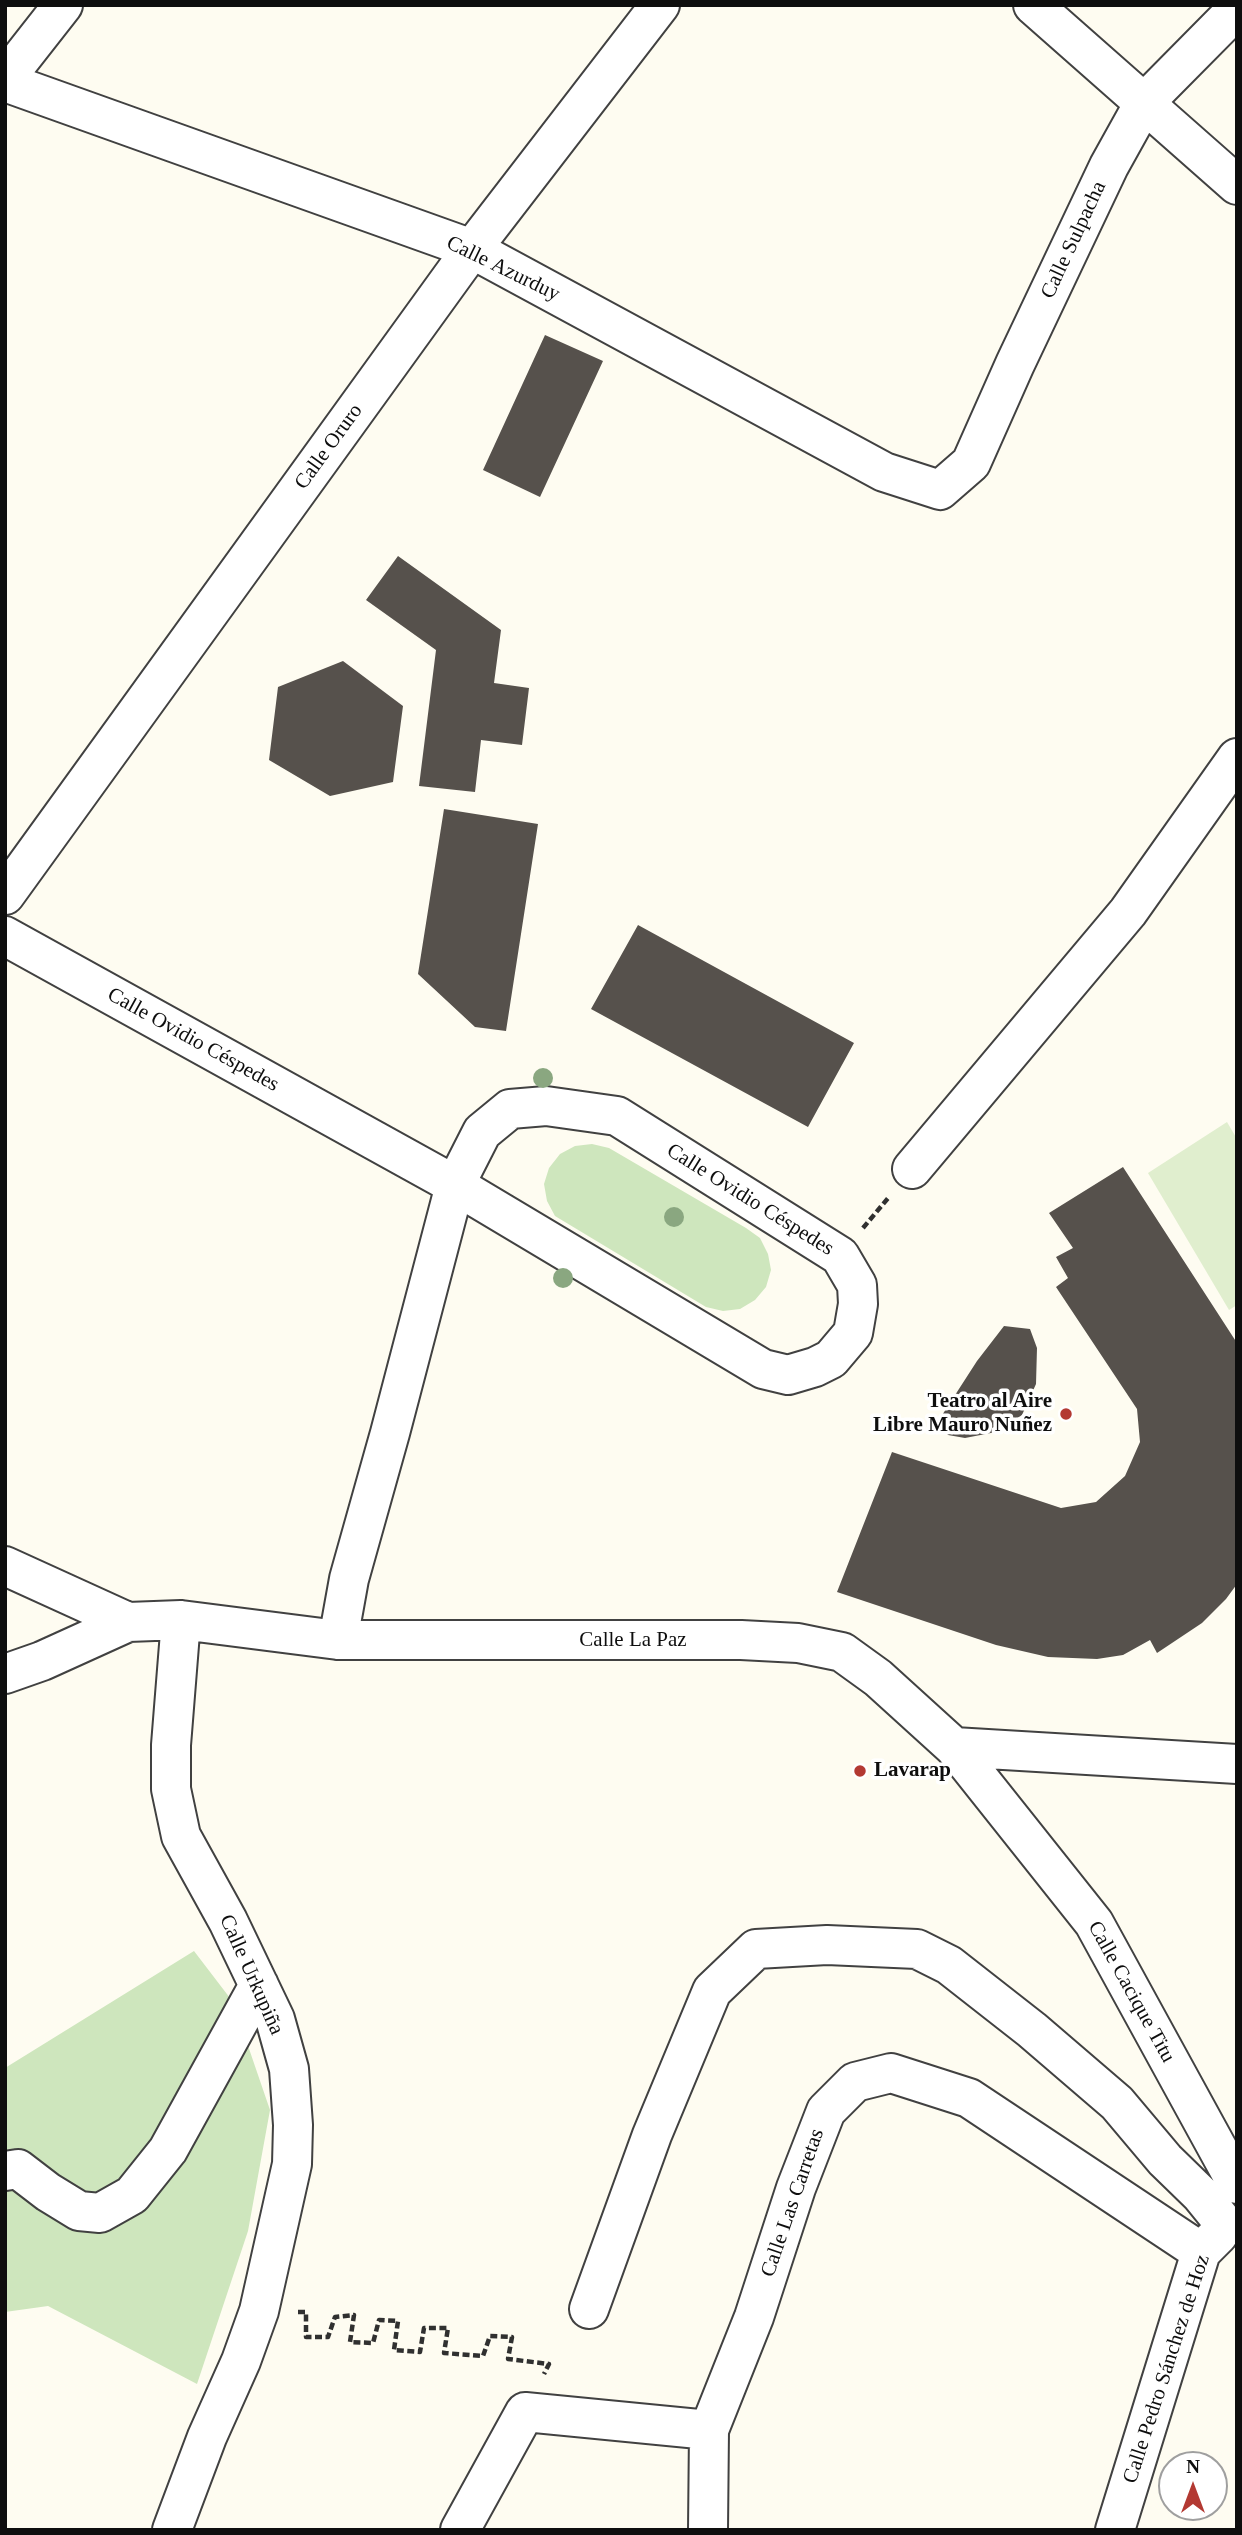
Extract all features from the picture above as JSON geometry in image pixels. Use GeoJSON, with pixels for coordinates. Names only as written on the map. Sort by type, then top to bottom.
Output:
{"type":"FeatureCollection","features":[{"type":"Feature","properties":{"kind":"street"},"geometry":{"type":"LineString","coordinates":[[5,81],[63,5]]}},
{"type":"Feature","properties":{"kind":"street","name":"Calle Oruro"},"geometry":{"type":"LineString","coordinates":[[5,895],[472,249],[660,5]]}},
{"type":"Feature","properties":{"kind":"street"},"geometry":{"type":"LineString","coordinates":[[1033,5],[1237,185]]}},
{"type":"Feature","properties":{"kind":"street","name":"Calle Sulpacha"},"geometry":{"type":"LineString","coordinates":[[940,490],[971,463],[1109,166],[1144,103],[1237,9]]}},
{"type":"Feature","properties":{"kind":"street","name":"Calle Azurduy"},"geometry":{"type":"LineString","coordinates":[[5,81],[472,249],[884,472],[940,490]]}},
{"type":"Feature","properties":{"kind":"street"},"geometry":{"type":"LineString","coordinates":[[912,1169],[1128,912],[1237,758]]}},
{"type":"Feature","properties":{"kind":"street","name":"Calle Ovidio Céspedes"},"geometry":{"type":"LineString","coordinates":[[5,936],[455,1185],[763,1369],[788,1375],[815,1367],[831,1359],[853,1333],[858,1304],[857,1285],[840,1255],[617,1116],[546,1106],[510,1110],[482,1132],[455,1185]]}},
{"type":"Feature","properties":{"kind":"street"},"geometry":{"type":"LineString","coordinates":[[338,1640],[349,1579],[455,1185]]}},
{"type":"Feature","properties":{"kind":"street","name":"Calle La Paz"},"geometry":{"type":"LineString","coordinates":[[5,1566],[128,1622],[181,1620],[338,1640],[741,1640],[799,1643],[842,1652],[878,1678],[954,1746]]}},
{"type":"Feature","properties":{"kind":"street","name":"Calle Urkupiña"},"geometry":{"type":"LineString","coordinates":[[172,2530],[259,2311],[292,2164],[293,2125],[289,2068],[275,2019],[229,1921],[181,1836],[172,1789],[172,1745],[181,1620]]}},
{"type":"Feature","properties":{"kind":"street"},"geometry":{"type":"LineString","coordinates":[[5,1674],[42,1661],[128,1622]]}},
{"type":"Feature","properties":{"kind":"street"},"geometry":{"type":"LineString","coordinates":[[954,1746],[1237,1764]]}},
{"type":"Feature","properties":{"kind":"street","name":"Calle Cacique Titu"},"geometry":{"type":"LineString","coordinates":[[954,1746],[1094,1923],[1237,2184]]}},
{"type":"Feature","properties":{"kind":"street"},"geometry":{"type":"LineString","coordinates":[[589,2309],[652,2135],[712,1991],[756,1949],[827,1945],[917,1949],[949,1965],[1032,2030],[1117,2103],[1165,2160],[1201,2196],[1221,2234]]}},
{"type":"Feature","properties":{"kind":"street"},"geometry":{"type":"LineString","coordinates":[[5,2171],[18,2169],[79,2211],[100,2213],[132,2196],[168,2150],[259,1985]]}},
{"type":"Feature","properties":{"kind":"street","name":"Calle Las Carretas"},"geometry":{"type":"LineString","coordinates":[[709,2430],[754,2317],[796,2189],[826,2111],[855,2082],[891,2073],[970,2098],[1221,2234]]}},
{"type":"Feature","properties":{"kind":"street","name":"Calle Pedro Sánchez de Hoz"},"geometry":{"type":"LineString","coordinates":[[1115,2530],[1221,2234]]}},
{"type":"Feature","properties":{"kind":"street"},"geometry":{"type":"LineString","coordinates":[[460,2530],[525,2412],[709,2430],[708,2530]]}},
{"type":"Feature","properties":{"kind":"path"},"geometry":{"type":"LineString","coordinates":[[840,1255],[912,1169]]}},
{"type":"Feature","properties":{"kind":"path"},"geometry":{"type":"LineString","coordinates":[[259,2311],[306,2312],[306,2337],[328,2337],[335,2317],[354,2315],[350,2342],[373,2343],[379,2320],[398,2321],[394,2350],[420,2352],[424,2328],[448,2328],[444,2353],[483,2356],[490,2336],[512,2337],[508,2359],[549,2364],[525,2412]]}},
{"type":"Feature","properties":{"kind":"green space"},"geometry":{"type":"Polygon","coordinates":[[[1227,1122],[1237,1139],[1237,1305],[1229,1310],[1148,1173],[1227,1122]]]}},
{"type":"Feature","properties":{"kind":"green space"},"geometry":{"type":"Polygon","coordinates":[[[592,1144],[609,1148],[760,1238],[768,1254],[771,1270],[766,1287],[755,1300],[740,1309],[723,1311],[706,1307],[555,1216],[547,1201],[544,1184],[549,1168],[560,1154],[575,1146],[592,1144]]]}},
{"type":"Feature","properties":{"kind":"green space"},"geometry":{"type":"Polygon","coordinates":[[[194,1951],[233,2002],[270,2110],[248,2231],[197,2384],[48,2306],[5,2312],[5,2068],[194,1951]]]}},
{"type":"Feature","properties":{"kind":"building"},"geometry":{"type":"Polygon","coordinates":[[[545,335],[603,361],[540,497],[483,470],[545,335]]]}},
{"type":"Feature","properties":{"kind":"building"},"geometry":{"type":"Polygon","coordinates":[[[398,556],[501,630],[494,683],[529,688],[522,745],[481,740],[475,792],[419,786],[436,650],[366,600],[398,556]]]}},
{"type":"Feature","properties":{"kind":"building"},"geometry":{"type":"Polygon","coordinates":[[[343,661],[403,706],[393,782],[330,796],[269,760],[278,687],[343,661]]]}},
{"type":"Feature","properties":{"kind":"building"},"geometry":{"type":"Polygon","coordinates":[[[444,809],[538,824],[506,1031],[475,1027],[418,974],[444,809]]]}},
{"type":"Feature","properties":{"kind":"building"},"geometry":{"type":"Polygon","coordinates":[[[638,925],[854,1043],[808,1127],[591,1009],[638,925]]]}},
{"type":"Feature","properties":{"kind":"building"},"geometry":{"type":"Polygon","coordinates":[[[1123,1167],[1237,1343],[1237,1584],[1202,1623],[1157,1653],[1150,1640],[1123,1655],[1097,1659],[1048,1657],[996,1645],[837,1592],[892,1452],[1061,1508],[1096,1502],[1125,1476],[1140,1442],[1137,1409],[1056,1287],[1068,1278],[1056,1257],[1073,1248],[1049,1213],[1123,1167]]]}},
{"type":"Feature","properties":{"kind":"building"},"geometry":{"type":"Polygon","coordinates":[[[1004,1326],[1030,1329],[1037,1348],[1036,1384],[1022,1415],[996,1432],[965,1438],[948,1435],[937,1423],[977,1361],[1004,1326]]]}},
{"type":"Feature","properties":{"kind":"place","name":"Teatro al Aire Libre Mauro Nuñez"},"geometry":{"type":"Point","coordinates":[1066,1414]}},
{"type":"Feature","properties":{"kind":"place","name":"Lavarap"},"geometry":{"type":"Point","coordinates":[860,1771]}}]}
